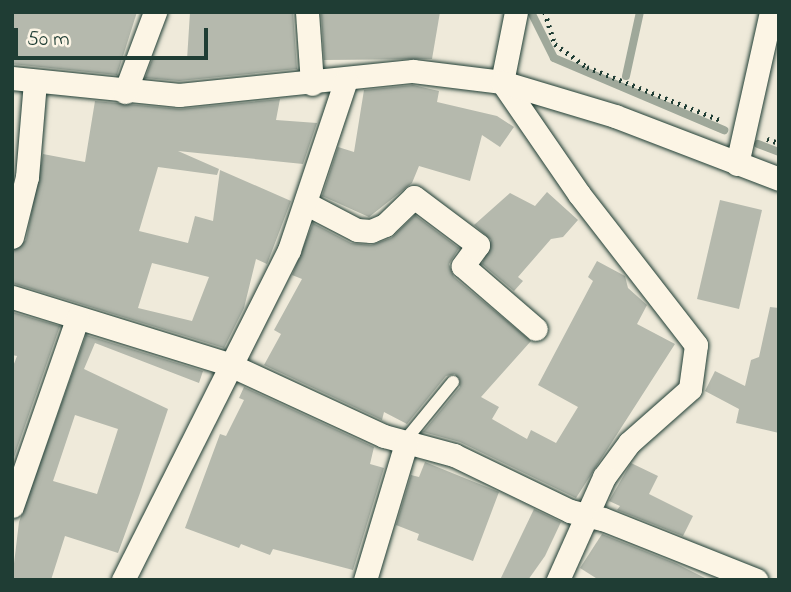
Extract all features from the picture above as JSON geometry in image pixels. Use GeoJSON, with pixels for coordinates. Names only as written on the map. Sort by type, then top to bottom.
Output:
{"type":"FeatureCollection","features":[{"type":"Feature","properties":{"kind":"street"},"geometry":{"type":"LineString","coordinates":[[125,92],[155,12]]}},
{"type":"Feature","properties":{"kind":"street"},"geometry":{"type":"LineString","coordinates":[[307,12],[312,84]]}},
{"type":"Feature","properties":{"kind":"street"},"geometry":{"type":"LineString","coordinates":[[516,12],[502,82],[579,194],[696,345],[690,389],[629,443],[588,515],[558,580]]}},
{"type":"Feature","properties":{"kind":"street"},"geometry":{"type":"LineString","coordinates":[[737,163],[771,12]]}},
{"type":"Feature","properties":{"kind":"street"},"geometry":{"type":"LineString","coordinates":[[12,237],[27,177],[23,80],[125,92],[179,95],[312,84],[413,71],[502,82],[615,116],[779,179]]}},
{"type":"Feature","properties":{"kind":"street"},"geometry":{"type":"LineString","coordinates":[[123,580],[228,364],[289,250],[307,204],[346,80]]}},
{"type":"Feature","properties":{"kind":"street"},"geometry":{"type":"LineString","coordinates":[[307,204],[356,230],[371,230],[386,225],[414,197],[478,245],[463,266],[536,329]]}},
{"type":"Feature","properties":{"kind":"street"},"geometry":{"type":"LineString","coordinates":[[12,298],[228,364],[405,443],[454,455],[588,515],[756,580]]}},
{"type":"Feature","properties":{"kind":"street"},"geometry":{"type":"LineString","coordinates":[[12,506],[77,319]]}},
{"type":"Feature","properties":{"kind":"street"},"geometry":{"type":"LineString","coordinates":[[365,580],[405,443]]}},
{"type":"Feature","properties":{"kind":"lane"},"geometry":{"type":"LineString","coordinates":[[405,443],[453,382]]}},
{"type":"Feature","properties":{"kind":"path"},"geometry":{"type":"LineString","coordinates":[[545,12],[555,44],[587,67],[779,143]]}},
{"type":"Feature","properties":{"kind":"building"},"geometry":{"type":"Polygon","coordinates":[[[12,12],[137,12],[117,75],[12,64],[12,12]]]}},
{"type":"Feature","properties":{"kind":"building"},"geometry":{"type":"Polygon","coordinates":[[[190,12],[293,12],[297,69],[179,81],[145,78],[153,57],[187,60],[190,12]]]}},
{"type":"Feature","properties":{"kind":"building"},"geometry":{"type":"Polygon","coordinates":[[[321,12],[440,12],[432,59],[324,60],[321,12]]]}},
{"type":"Feature","properties":{"kind":"building"},"geometry":{"type":"Polygon","coordinates":[[[413,85],[439,91],[437,102],[497,116],[514,127],[500,147],[482,135],[470,181],[419,166],[412,183],[369,217],[322,196],[338,147],[354,152],[364,90],[413,85]]]}},
{"type":"Feature","properties":{"kind":"building"},"geometry":{"type":"Polygon","coordinates":[[[280,99],[276,120],[317,123],[303,164],[178,151],[219,169],[217,175],[158,167],[139,231],[188,243],[195,216],[213,221],[220,170],[291,201],[267,264],[256,259],[244,308],[224,348],[12,283],[12,251],[26,240],[43,154],[85,162],[95,101],[180,109],[280,99]],[[152,263],[138,308],[192,321],[209,277],[152,263]]]}},
{"type":"Feature","properties":{"kind":"building"},"geometry":{"type":"Polygon","coordinates":[[[547,192],[578,220],[563,237],[551,239],[518,277],[523,281],[514,291],[482,264],[491,240],[474,225],[510,193],[535,206],[547,192]]]}},
{"type":"Feature","properties":{"kind":"building"},"geometry":{"type":"Polygon","coordinates":[[[720,200],[762,210],[739,309],[697,299],[720,200]]]}},
{"type":"Feature","properties":{"kind":"building"},"geometry":{"type":"Polygon","coordinates":[[[415,215],[459,248],[449,264],[454,277],[531,341],[481,397],[499,407],[492,419],[527,439],[531,430],[556,443],[578,407],[538,385],[593,281],[588,277],[597,261],[625,276],[628,288],[647,305],[637,324],[675,344],[576,498],[460,442],[423,432],[460,387],[455,374],[446,376],[407,424],[384,412],[382,420],[264,365],[281,334],[274,330],[302,279],[292,275],[313,223],[351,243],[371,245],[391,238],[415,215]]]}},
{"type":"Feature","properties":{"kind":"building"},"geometry":{"type":"Polygon","coordinates":[[[770,307],[779,308],[779,433],[736,423],[739,409],[705,391],[715,371],[745,386],[751,360],[759,357],[770,307]]]}},
{"type":"Feature","properties":{"kind":"building"},"geometry":{"type":"Polygon","coordinates":[[[12,312],[60,326],[13,460],[12,369],[17,356],[12,355],[12,312]]]}},
{"type":"Feature","properties":{"kind":"building"},"geometry":{"type":"Polygon","coordinates":[[[86,335],[203,371],[199,383],[95,343],[84,369],[168,409],[118,553],[65,536],[51,580],[12,580],[19,522],[86,335]],[[75,415],[53,481],[97,494],[118,429],[75,415]]]}},
{"type":"Feature","properties":{"kind":"building"},"geometry":{"type":"Polygon","coordinates":[[[244,387],[374,447],[370,464],[384,468],[353,570],[273,549],[270,555],[241,544],[239,548],[185,528],[220,434],[226,436],[244,400],[239,398],[244,387]]]}},
{"type":"Feature","properties":{"kind":"building"},"geometry":{"type":"Polygon","coordinates":[[[425,462],[499,492],[473,561],[417,540],[419,534],[396,525],[411,475],[419,477],[425,462]]]}},
{"type":"Feature","properties":{"kind":"building"},"geometry":{"type":"Polygon","coordinates":[[[631,463],[658,476],[649,494],[693,516],[683,536],[617,510],[620,506],[609,501],[631,463]]]}},
{"type":"Feature","properties":{"kind":"building"},"geometry":{"type":"Polygon","coordinates":[[[534,509],[561,522],[545,556],[528,580],[500,580],[534,509]]]}},
{"type":"Feature","properties":{"kind":"building"},"geometry":{"type":"Polygon","coordinates":[[[602,534],[675,563],[709,580],[599,580],[580,568],[602,534]]]}},
{"type":"Feature","properties":{"kind":"waterway"},"geometry":{"type":"LineString","coordinates":[[531,12],[554,58],[724,130]]}},
{"type":"Feature","properties":{"kind":"waterway"},"geometry":{"type":"LineString","coordinates":[[626,76],[640,12]]}},
{"type":"Feature","properties":{"kind":"waterway"},"geometry":{"type":"LineString","coordinates":[[758,144],[779,152]]}}]}
